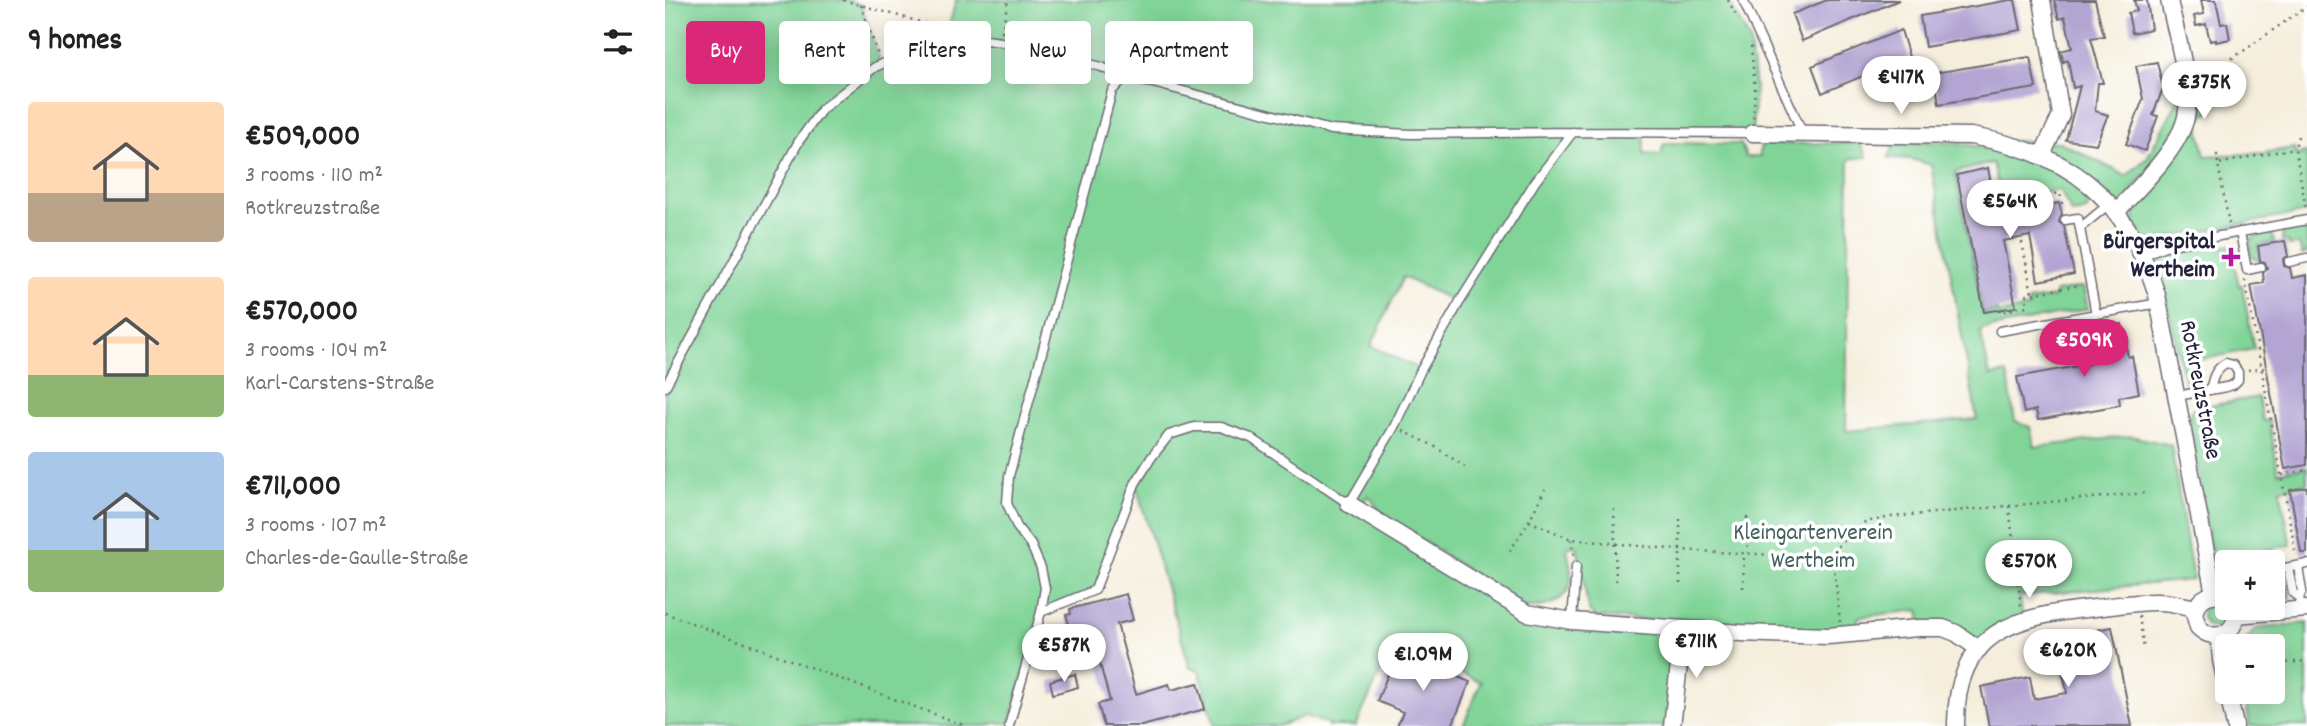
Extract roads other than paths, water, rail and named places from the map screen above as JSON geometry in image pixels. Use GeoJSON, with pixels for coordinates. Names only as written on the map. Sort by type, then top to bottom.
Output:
{"type":"FeatureCollection","features":[{"type":"Feature","properties":{"kind":"street"},"geometry":{"type":"LineString","coordinates":[[2042,0],[2061,115],[2042,155]]}},
{"type":"Feature","properties":{"kind":"street"},"geometry":{"type":"LineString","coordinates":[[2113,207],[2154,170],[2173,144],[2186,117],[2186,85],[2169,0]]}},
{"type":"Feature","properties":{"kind":"street","name":"Rotkreuzstraße"},"geometry":{"type":"LineString","coordinates":[[1752,133],[1971,136],[2001,141],[2061,164],[2084,180],[2113,207],[2128,226],[2143,255],[2159,303],[2215,569]]}},
{"type":"Feature","properties":{"kind":"street"},"geometry":{"type":"LineString","coordinates":[[1349,503],[1527,613],[1572,621],[1682,630],[1842,636],[1943,628],[1956,633],[1979,649]]}},
{"type":"Feature","properties":{"kind":"street"},"geometry":{"type":"LineString","coordinates":[[2215,596],[2204,597],[2196,608],[2194,617],[2198,627],[2206,634],[2215,635]]}},
{"type":"Feature","properties":{"kind":"street"},"geometry":{"type":"LineString","coordinates":[[1956,726],[1959,685],[1970,660],[1986,641],[2005,627],[2053,612],[2158,602],[2196,608]]}},
{"type":"Feature","properties":{"kind":"street"},"geometry":{"type":"LineString","coordinates":[[2222,634],[2231,629],[2233,620]]}},
{"type":"Feature","properties":{"kind":"street"},"geometry":{"type":"LineString","coordinates":[[1672,726],[1682,630]]}},
{"type":"Feature","properties":{"kind":"street"},"geometry":{"type":"LineString","coordinates":[[2230,704],[2235,726]]}},
{"type":"Feature","properties":{"kind":"lane"},"geometry":{"type":"LineString","coordinates":[[1743,0],[1803,134]]}},
{"type":"Feature","properties":{"kind":"lane"},"geometry":{"type":"LineString","coordinates":[[665,387],[799,141],[823,109],[851,85],[881,65],[910,52],[978,39],[1001,42],[1105,68]]}},
{"type":"Feature","properties":{"kind":"lane"},"geometry":{"type":"LineString","coordinates":[[1009,726],[1041,612],[1045,588],[1041,568],[1031,545],[1017,527],[1007,503],[1009,476],[1112,91],[1118,84]]}},
{"type":"Feature","properties":{"kind":"lane"},"geometry":{"type":"LineString","coordinates":[[1157,84],[1331,130],[1411,134],[1752,133]]}},
{"type":"Feature","properties":{"kind":"lane"},"geometry":{"type":"LineString","coordinates":[[1041,612],[1095,590],[1135,484],[1169,435],[1194,427],[1221,427],[1251,438],[1349,503],[1394,426],[1421,370],[1459,303],[1535,182],[1573,132]]}},
{"type":"Feature","properties":{"kind":"lane"},"geometry":{"type":"LineString","coordinates":[[2080,228],[2113,207]]}},
{"type":"Feature","properties":{"kind":"lane"},"geometry":{"type":"LineString","coordinates":[[2066,220],[2078,218],[2096,314]]}},
{"type":"Feature","properties":{"kind":"lane"},"geometry":{"type":"LineString","coordinates":[[2143,255],[2165,246],[2307,218]]}},
{"type":"Feature","properties":{"kind":"lane"},"geometry":{"type":"LineString","coordinates":[[2235,233],[2247,270],[2261,267]]}},
{"type":"Feature","properties":{"kind":"lane"},"geometry":{"type":"LineString","coordinates":[[2289,262],[2307,258]]}},
{"type":"Feature","properties":{"kind":"lane"},"geometry":{"type":"LineString","coordinates":[[2000,331],[2159,303]]}},
{"type":"Feature","properties":{"kind":"lane"},"geometry":{"type":"LineString","coordinates":[[2177,396],[2210,390],[2233,385],[2238,380],[2238,372],[2233,365],[2225,363],[2218,367],[2210,390]]}},
{"type":"Feature","properties":{"kind":"lane"},"geometry":{"type":"LineString","coordinates":[[2285,568],[2303,565],[2302,605]]}},
{"type":"Feature","properties":{"kind":"lane"},"geometry":{"type":"LineString","coordinates":[[1572,621],[1576,566]]}},
{"type":"Feature","properties":{"kind":"lane"},"geometry":{"type":"LineString","coordinates":[[2288,568],[2293,593],[2302,605]]}},
{"type":"Feature","properties":{"kind":"place","name":"Bürgerspital Wertheim"},"geometry":{"type":"Point","coordinates":[2231,257]}},
{"type":"Feature","properties":{"kind":"park label","name":"Kleingartenverein Wertheim"},"geometry":{"type":"Point","coordinates":[1813,548]}}]}
